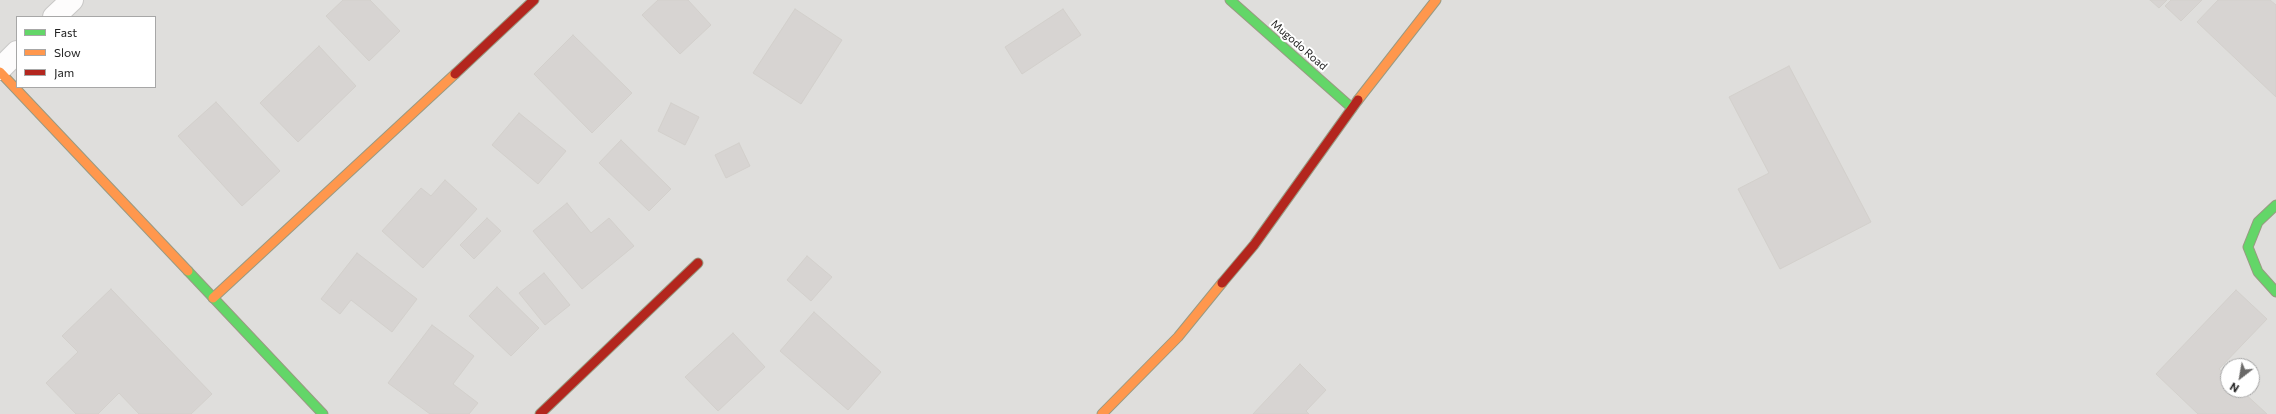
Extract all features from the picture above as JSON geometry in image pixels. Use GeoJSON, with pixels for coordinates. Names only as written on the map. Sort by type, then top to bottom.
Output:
{"type":"FeatureCollection","features":[{"type":"Feature","properties":{"kind":"street"},"geometry":{"type":"LineString","coordinates":[[55,16],[72,0]]}},
{"type":"Feature","properties":{"kind":"street"},"geometry":{"type":"LineString","coordinates":[[213,298],[534,0]]}},
{"type":"Feature","properties":{"kind":"street","name":"Mugodo Road"},"geometry":{"type":"LineString","coordinates":[[1230,0],[1352,108]]}},
{"type":"Feature","properties":{"kind":"street"},"geometry":{"type":"LineString","coordinates":[[1102,414],[1178,337],[1254,244],[1352,108],[1436,0]]}},
{"type":"Feature","properties":{"kind":"street"},"geometry":{"type":"LineString","coordinates":[[0,69],[16,53]]}},
{"type":"Feature","properties":{"kind":"street"},"geometry":{"type":"LineString","coordinates":[[0,72],[323,414]]}},
{"type":"Feature","properties":{"kind":"street"},"geometry":{"type":"LineString","coordinates":[[2276,205],[2258,222],[2248,247],[2258,272],[2276,292]]}},
{"type":"Feature","properties":{"kind":"street"},"geometry":{"type":"LineString","coordinates":[[540,414],[698,263]]}},
{"type":"Feature","properties":{"kind":"shaded area"},"geometry":{"type":"Polygon","coordinates":[[[0,0],[2276,0],[2276,414],[0,414],[0,0]]]}},
{"type":"Feature","properties":{"kind":"building"},"geometry":{"type":"Polygon","coordinates":[[[343,0],[370,0],[400,31],[369,61],[326,16],[343,0]]]}},
{"type":"Feature","properties":{"kind":"building"},"geometry":{"type":"Polygon","coordinates":[[[658,0],[688,0],[711,25],[680,54],[642,15],[658,0]]]}},
{"type":"Feature","properties":{"kind":"building"},"geometry":{"type":"Polygon","coordinates":[[[2150,0],[2167,0],[2159,8],[2150,0]]]}},
{"type":"Feature","properties":{"kind":"building"},"geometry":{"type":"Polygon","coordinates":[[[2171,0],[2202,0],[2181,21],[2165,6],[2171,0]]]}},
{"type":"Feature","properties":{"kind":"building"},"geometry":{"type":"Polygon","coordinates":[[[2218,0],[2270,0],[2276,5],[2276,97],[2197,22],[2218,0]]]}},
{"type":"Feature","properties":{"kind":"building"},"geometry":{"type":"Polygon","coordinates":[[[795,9],[842,40],[801,104],[753,73],[795,9]]]}},
{"type":"Feature","properties":{"kind":"building"},"geometry":{"type":"Polygon","coordinates":[[[1063,9],[1081,35],[1022,74],[1005,47],[1063,9]]]}},
{"type":"Feature","properties":{"kind":"building"},"geometry":{"type":"Polygon","coordinates":[[[573,35],[632,93],[592,133],[534,74],[573,35]]]}},
{"type":"Feature","properties":{"kind":"building"},"geometry":{"type":"Polygon","coordinates":[[[319,46],[356,86],[298,142],[260,103],[319,46]]]}},
{"type":"Feature","properties":{"kind":"building"},"geometry":{"type":"Polygon","coordinates":[[[1789,66],[1871,222],[1780,269],[1738,189],[1769,173],[1729,97],[1789,66]]]}},
{"type":"Feature","properties":{"kind":"building"},"geometry":{"type":"Polygon","coordinates":[[[216,102],[280,171],[242,206],[178,136],[216,102]]]}},
{"type":"Feature","properties":{"kind":"building"},"geometry":{"type":"Polygon","coordinates":[[[671,103],[699,117],[685,145],[658,131],[671,103]]]}},
{"type":"Feature","properties":{"kind":"building"},"geometry":{"type":"Polygon","coordinates":[[[519,113],[566,151],[538,184],[492,145],[519,113]]]}},
{"type":"Feature","properties":{"kind":"building"},"geometry":{"type":"Polygon","coordinates":[[[621,140],[671,189],[649,211],[599,163],[621,140]]]}},
{"type":"Feature","properties":{"kind":"building"},"geometry":{"type":"Polygon","coordinates":[[[739,143],[750,166],[726,178],[715,155],[739,143]]]}},
{"type":"Feature","properties":{"kind":"building"},"geometry":{"type":"Polygon","coordinates":[[[445,180],[477,209],[423,268],[382,231],[421,188],[431,196],[445,180]]]}},
{"type":"Feature","properties":{"kind":"building"},"geometry":{"type":"Polygon","coordinates":[[[567,203],[591,233],[609,218],[634,246],[582,289],[533,231],[567,203]]]}},
{"type":"Feature","properties":{"kind":"building"},"geometry":{"type":"Polygon","coordinates":[[[487,218],[501,231],[474,259],[460,245],[487,218]]]}},
{"type":"Feature","properties":{"kind":"building"},"geometry":{"type":"Polygon","coordinates":[[[357,253],[417,299],[392,332],[351,300],[340,314],[321,299],[357,253]]]}},
{"type":"Feature","properties":{"kind":"building"},"geometry":{"type":"Polygon","coordinates":[[[807,256],[832,277],[811,301],[787,280],[807,256]]]}},
{"type":"Feature","properties":{"kind":"building"},"geometry":{"type":"Polygon","coordinates":[[[544,273],[570,305],[545,325],[519,293],[544,273]]]}},
{"type":"Feature","properties":{"kind":"building"},"geometry":{"type":"Polygon","coordinates":[[[497,287],[539,328],[511,356],[469,316],[497,287]]]}},
{"type":"Feature","properties":{"kind":"building"},"geometry":{"type":"Polygon","coordinates":[[[111,289],[212,394],[191,414],[139,414],[119,393],[98,414],[76,414],[46,383],[78,352],[62,336],[111,289]]]}},
{"type":"Feature","properties":{"kind":"building"},"geometry":{"type":"Polygon","coordinates":[[[2236,290],[2267,319],[2230,358],[2220,358],[2219,369],[2220,398],[2250,398],[2267,414],[2198,414],[2156,374],[2236,290]]]}},
{"type":"Feature","properties":{"kind":"building"},"geometry":{"type":"Polygon","coordinates":[[[814,312],[881,372],[848,410],[780,351],[814,312]]]}},
{"type":"Feature","properties":{"kind":"building"},"geometry":{"type":"Polygon","coordinates":[[[432,325],[474,356],[453,384],[478,403],[469,414],[430,414],[388,383],[432,325]]]}},
{"type":"Feature","properties":{"kind":"building"},"geometry":{"type":"Polygon","coordinates":[[[733,333],[765,367],[718,411],[685,377],[733,333]]]}},
{"type":"Feature","properties":{"kind":"building"},"geometry":{"type":"Polygon","coordinates":[[[1300,364],[1326,390],[1306,411],[1309,414],[1253,414],[1300,364]]]}},
{"type":"Feature","properties":{"kind":"traffic: fast"},"geometry":{"type":"LineString","coordinates":[[1230,0],[1352,108]]}},
{"type":"Feature","properties":{"kind":"traffic: fast"},"geometry":{"type":"LineString","coordinates":[[2276,205],[2258,222],[2248,247],[2258,272],[2276,292]]}},
{"type":"Feature","properties":{"kind":"traffic: fast"},"geometry":{"type":"LineString","coordinates":[[188,271],[323,414]]}},
{"type":"Feature","properties":{"kind":"traffic: slow"},"geometry":{"type":"LineString","coordinates":[[1358,100],[1436,0]]}},
{"type":"Feature","properties":{"kind":"traffic: slow"},"geometry":{"type":"LineString","coordinates":[[0,72],[188,271]]}},
{"type":"Feature","properties":{"kind":"traffic: slow"},"geometry":{"type":"LineString","coordinates":[[213,298],[455,74]]}},
{"type":"Feature","properties":{"kind":"traffic: slow"},"geometry":{"type":"LineString","coordinates":[[1102,414],[1178,337],[1222,283]]}},
{"type":"Feature","properties":{"kind":"traffic: jam"},"geometry":{"type":"LineString","coordinates":[[455,74],[534,0]]}},
{"type":"Feature","properties":{"kind":"traffic: jam"},"geometry":{"type":"LineString","coordinates":[[1222,283],[1254,245],[1358,100]]}},
{"type":"Feature","properties":{"kind":"traffic: jam"},"geometry":{"type":"LineString","coordinates":[[540,414],[698,263]]}}]}
